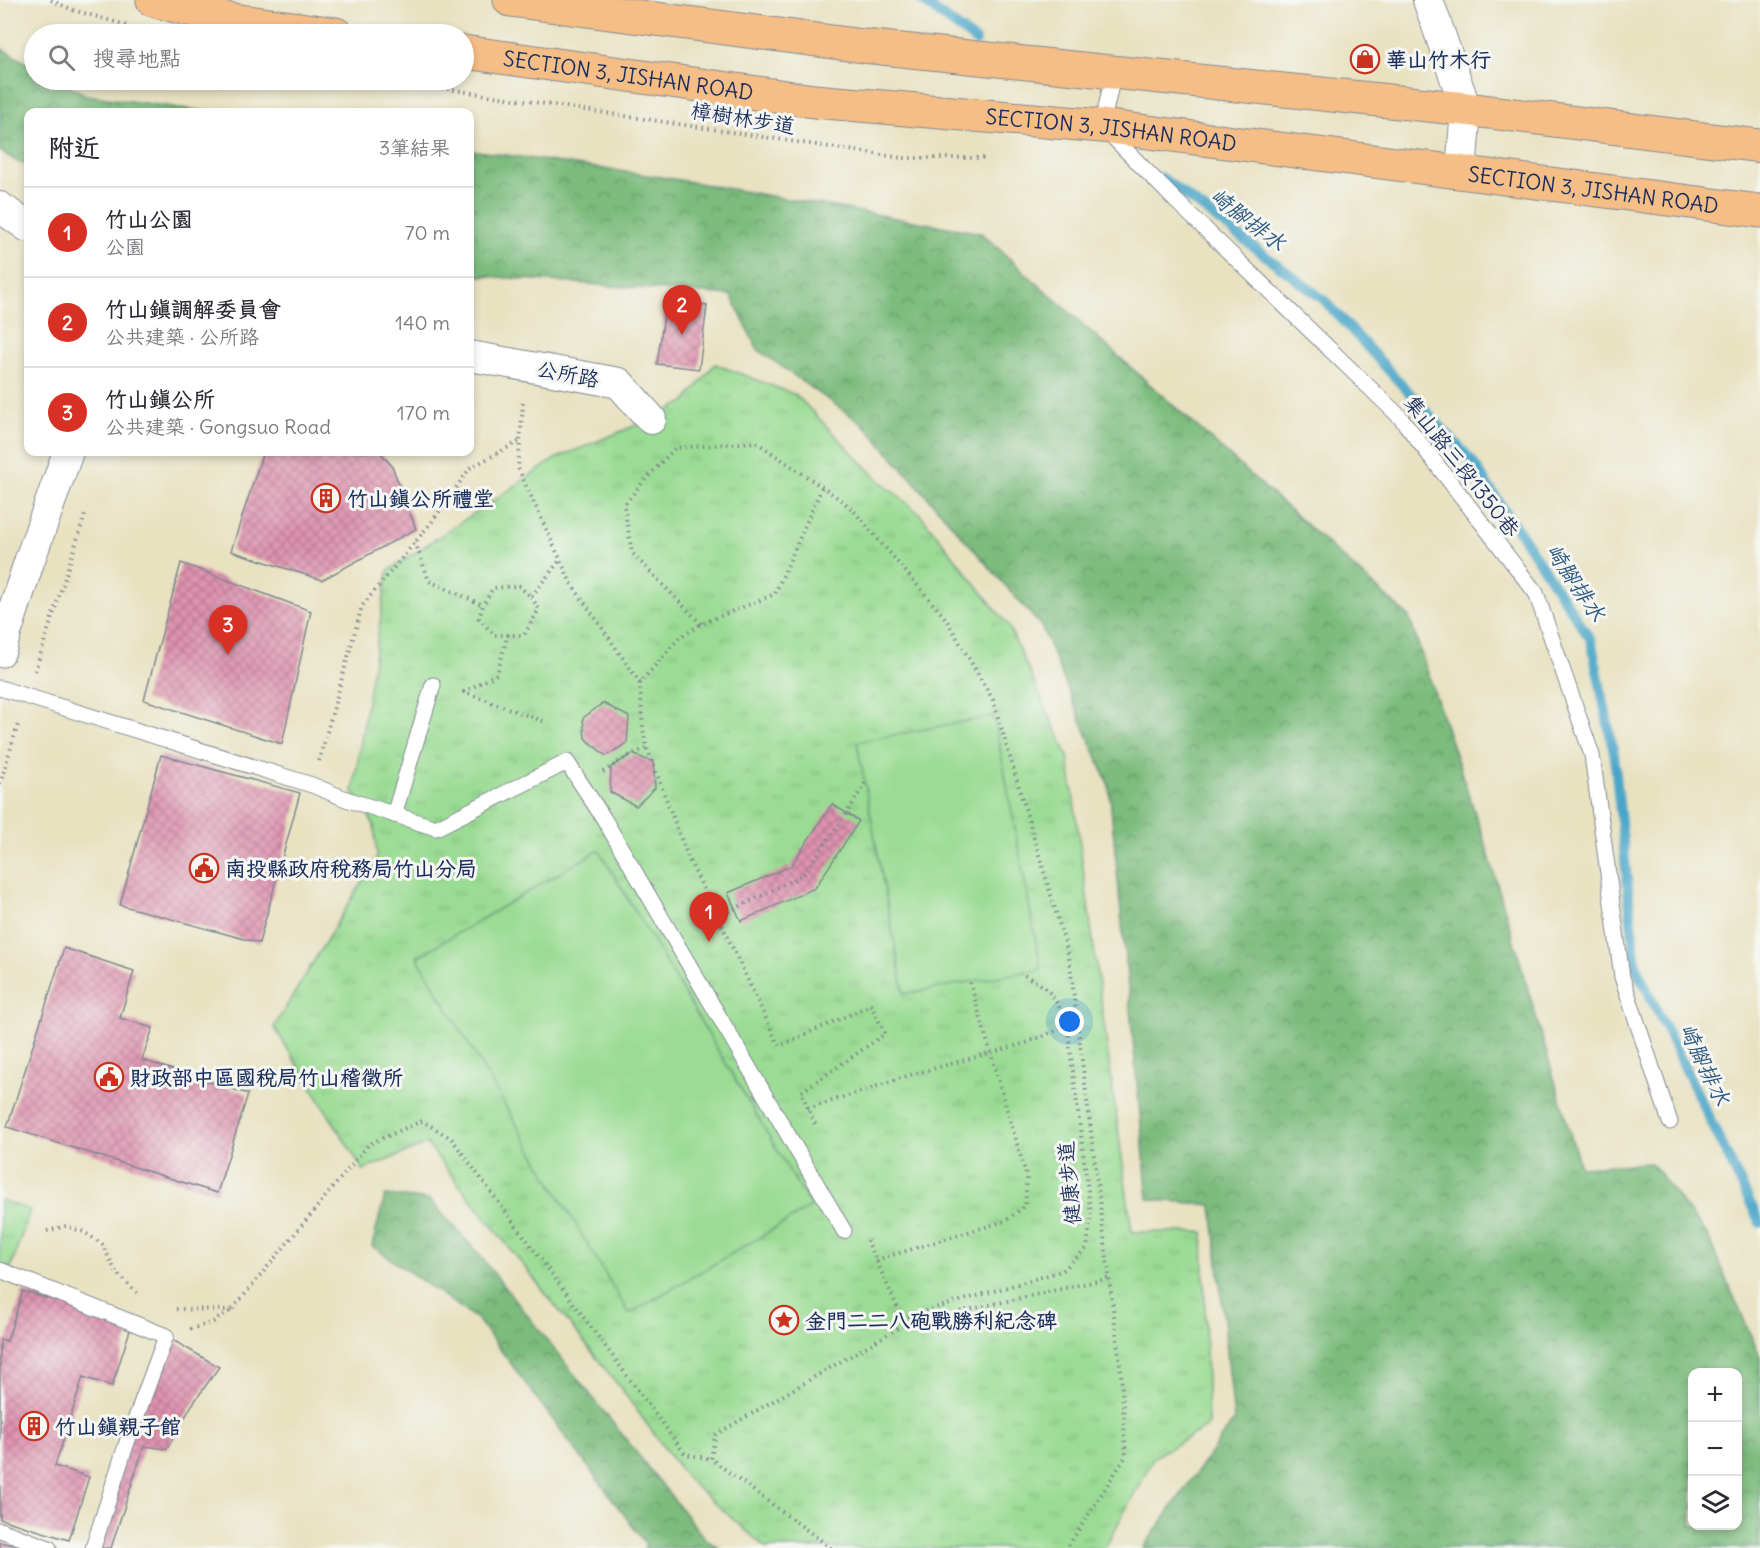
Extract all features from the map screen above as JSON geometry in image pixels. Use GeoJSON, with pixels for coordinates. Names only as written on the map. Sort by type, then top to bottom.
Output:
{"type":"FeatureCollection","features":[{"type":"Feature","properties":{"kind":"main road"},"geometry":{"type":"LineString","coordinates":[[153,0],[226,19],[263,24]]}},
{"type":"Feature","properties":{"kind":"main road"},"geometry":{"type":"LineString","coordinates":[[510,0],[862,46],[1466,110],[1760,146]]}},
{"type":"Feature","properties":{"kind":"main road","name":"SECTION 3, JISHAN ROAD"},"geometry":{"type":"LineString","coordinates":[[474,53],[814,101],[1102,126],[1760,211]]}},
{"type":"Feature","properties":{"kind":"street"},"geometry":{"type":"LineString","coordinates":[[1428,0],[1466,110],[1461,172]]}},
{"type":"Feature","properties":{"kind":"street"},"geometry":{"type":"LineString","coordinates":[[0,207],[24,224]]}},
{"type":"Feature","properties":{"kind":"street","name":"公所路"},"geometry":{"type":"LineString","coordinates":[[474,357],[619,383],[651,419]]}},
{"type":"Feature","properties":{"kind":"street"},"geometry":{"type":"LineString","coordinates":[[0,652],[67,456]]}},
{"type":"Feature","properties":{"kind":"lane"},"geometry":{"type":"LineString","coordinates":[[1102,126],[1114,71]]}},
{"type":"Feature","properties":{"kind":"lane","name":"集山路三段1350巷"},"geometry":{"type":"LineString","coordinates":[[1102,126],[1175,200],[1400,417],[1536,593],[1592,755],[1622,977],[1670,1122]]}},
{"type":"Feature","properties":{"kind":"lane"},"geometry":{"type":"LineString","coordinates":[[393,815],[433,685]]}},
{"type":"Feature","properties":{"kind":"lane"},"geometry":{"type":"LineString","coordinates":[[0,688],[312,785],[346,799],[436,828],[567,762],[604,819],[844,1231]]}},
{"type":"Feature","properties":{"kind":"lane"},"geometry":{"type":"LineString","coordinates":[[0,1270],[166,1336],[126,1445],[93,1548]]}},
{"type":"Feature","properties":{"kind":"lane"},"geometry":{"type":"LineString","coordinates":[[0,1530],[49,1548]]}},
{"type":"Feature","properties":{"kind":"path"},"geometry":{"type":"LineString","coordinates":[[51,0],[74,10],[125,24]]}},
{"type":"Feature","properties":{"kind":"path","name":"樟樹林步道"},"geometry":{"type":"LineString","coordinates":[[454,90],[902,158],[988,158]]}},
{"type":"Feature","properties":{"kind":"path"},"geometry":{"type":"LineString","coordinates":[[523,403],[518,468],[571,583],[640,683],[647,748],[689,860],[779,1046],[871,1005],[885,1034],[801,1092],[818,1130]]}},
{"type":"Feature","properties":{"kind":"path"},"geometry":{"type":"LineString","coordinates":[[312,785],[362,606],[431,523],[470,468],[520,441]]}},
{"type":"Feature","properties":{"kind":"path"},"geometry":{"type":"LineString","coordinates":[[701,624],[632,553],[624,506],[675,448],[756,442],[854,511],[946,619],[993,700],[1069,956],[1121,1372],[1126,1456],[1067,1548]]}},
{"type":"Feature","properties":{"kind":"path"},"geometry":{"type":"LineString","coordinates":[[640,683],[679,638],[701,624],[775,594],[822,487]]}},
{"type":"Feature","properties":{"kind":"path"},"geometry":{"type":"LineString","coordinates":[[0,784],[87,507]]}},
{"type":"Feature","properties":{"kind":"path"},"geometry":{"type":"LineString","coordinates":[[415,542],[429,581],[483,605]]}},
{"type":"Feature","properties":{"kind":"path"},"geometry":{"type":"LineString","coordinates":[[531,597],[560,560]]}},
{"type":"Feature","properties":{"kind":"path"},"geometry":{"type":"LineString","coordinates":[[519,586],[531,597],[538,609],[524,635],[494,635],[479,618],[483,605],[493,588],[519,586]]}},
{"type":"Feature","properties":{"kind":"path"},"geometry":{"type":"LineString","coordinates":[[508,634],[497,674],[464,692],[548,723]]}},
{"type":"Feature","properties":{"kind":"path"},"geometry":{"type":"LineString","coordinates":[[607,769],[647,748]]}},
{"type":"Feature","properties":{"kind":"path"},"geometry":{"type":"LineString","coordinates":[[718,917],[803,875],[847,813],[865,783]]}},
{"type":"Feature","properties":{"kind":"path","name":"健康步道"},"geometry":{"type":"LineString","coordinates":[[902,1318],[1062,1271],[1087,1248],[1091,1215],[1067,1024],[1057,1001],[1043,985],[1020,973]]}},
{"type":"Feature","properties":{"kind":"path"},"geometry":{"type":"LineString","coordinates":[[876,1260],[1005,1221],[1025,1206],[1027,1178],[970,982]]}},
{"type":"Feature","properties":{"kind":"path"},"geometry":{"type":"LineString","coordinates":[[808,1109],[907,1076],[1026,1043],[1055,1031],[1077,1016]]}},
{"type":"Feature","properties":{"kind":"path"},"geometry":{"type":"LineString","coordinates":[[166,1336],[213,1322],[232,1310],[369,1144],[422,1121],[451,1138],[685,1454],[711,1459],[831,1548]]}},
{"type":"Feature","properties":{"kind":"path"},"geometry":{"type":"LineString","coordinates":[[47,1231],[66,1226],[84,1232],[102,1244],[116,1272],[141,1298]]}},
{"type":"Feature","properties":{"kind":"path"},"geometry":{"type":"LineString","coordinates":[[867,1238],[905,1324]]}},
{"type":"Feature","properties":{"kind":"path"},"geometry":{"type":"LineString","coordinates":[[711,1459],[715,1435],[905,1324],[1110,1278]]}},
{"type":"Feature","properties":{"kind":"path"},"geometry":{"type":"LineString","coordinates":[[175,1310],[232,1310]]}},
{"type":"Feature","properties":{"kind":"green space"},"geometry":{"type":"Polygon","coordinates":[[[0,48],[24,61],[24,90],[77,90],[86,95],[181,108],[24,108],[24,163],[0,151],[0,48]]]}},
{"type":"Feature","properties":{"kind":"green space"},"geometry":{"type":"Polygon","coordinates":[[[474,151],[668,178],[981,233],[1409,617],[1487,849],[1580,1167],[1651,1163],[1707,1235],[1760,1357],[1760,1548],[1143,1548],[1234,1420],[1212,1205],[1148,1199],[1109,786],[1041,626],[865,426],[757,349],[731,295],[474,275],[474,151]]]}},
{"type":"Feature","properties":{"kind":"green space"},"geometry":{"type":"Polygon","coordinates":[[[715,364],[796,395],[879,480],[920,514],[1008,625],[1068,756],[1132,1232],[1203,1232],[1208,1426],[1154,1457],[1105,1548],[766,1548],[687,1479],[622,1390],[427,1144],[363,1170],[274,1027],[377,857],[374,825],[353,791],[388,571],[555,459],[651,419],[685,402],[715,364]]]}},
{"type":"Feature","properties":{"kind":"green space"},"geometry":{"type":"Polygon","coordinates":[[[994,716],[1041,969],[904,994],[857,742],[994,716]]]}},
{"type":"Feature","properties":{"kind":"green space"},"geometry":{"type":"Polygon","coordinates":[[[599,850],[811,1207],[629,1314],[417,957],[599,850]]]}},
{"type":"Feature","properties":{"kind":"green space"},"geometry":{"type":"Polygon","coordinates":[[[385,1195],[430,1200],[477,1252],[705,1539],[719,1548],[644,1548],[646,1544],[478,1320],[372,1246],[385,1195]]]}},
{"type":"Feature","properties":{"kind":"green space"},"geometry":{"type":"Polygon","coordinates":[[[0,1200],[30,1210],[9,1273],[0,1270],[0,1200]]]}},
{"type":"Feature","properties":{"kind":"building"},"geometry":{"type":"Polygon","coordinates":[[[666,301],[707,306],[699,369],[657,364],[666,301]]]}},
{"type":"Feature","properties":{"kind":"building","name":"竹山鎮公所禮堂"},"geometry":{"type":"Polygon","coordinates":[[[262,456],[383,456],[392,466],[416,529],[322,580],[231,551],[262,456]]]}},
{"type":"Feature","properties":{"kind":"building"},"geometry":{"type":"Polygon","coordinates":[[[181,563],[311,611],[282,744],[144,700],[181,563]]]}},
{"type":"Feature","properties":{"kind":"building"},"geometry":{"type":"Polygon","coordinates":[[[603,703],[629,717],[627,743],[606,756],[585,738],[583,718],[603,703]]]}},
{"type":"Feature","properties":{"kind":"building"},"geometry":{"type":"Polygon","coordinates":[[[632,754],[653,762],[655,788],[636,806],[610,792],[611,767],[632,754]]]}},
{"type":"Feature","properties":{"kind":"building","name":"南投縣政府稅務局竹山分局"},"geometry":{"type":"Polygon","coordinates":[[[161,755],[300,793],[259,943],[120,905],[161,755]]]}},
{"type":"Feature","properties":{"kind":"building"},"geometry":{"type":"Polygon","coordinates":[[[832,804],[859,821],[815,888],[741,921],[728,893],[791,866],[832,804]]]}},
{"type":"Feature","properties":{"kind":"building","name":"財政部中區國稅局竹山稽徵所"},"geometry":{"type":"Polygon","coordinates":[[[64,948],[134,971],[120,1018],[153,1028],[142,1060],[248,1094],[217,1193],[7,1127],[64,948]]]}},
{"type":"Feature","properties":{"kind":"building","name":"竹山鎮親子館"},"geometry":{"type":"Polygon","coordinates":[[[23,1291],[132,1324],[112,1386],[83,1377],[55,1466],[89,1477],[69,1540],[0,1519],[0,1339],[7,1341],[23,1291]]]}},
{"type":"Feature","properties":{"kind":"building"},"geometry":{"type":"Polygon","coordinates":[[[166,1336],[219,1367],[192,1405],[167,1449],[144,1446],[111,1548],[93,1548],[166,1336]]]}},
{"type":"Feature","properties":{"kind":"building"},"geometry":{"type":"Polygon","coordinates":[[[0,1542],[21,1547],[21,1548],[0,1548],[0,1542]]]}},
{"type":"Feature","properties":{"kind":"waterway"},"geometry":{"type":"LineString","coordinates":[[921,0],[976,41]]}},
{"type":"Feature","properties":{"kind":"waterway","name":"崎腳排水"},"geometry":{"type":"LineString","coordinates":[[1161,177],[1324,300],[1472,461],[1591,640],[1614,754],[1636,967],[1760,1223]]}},
{"type":"Feature","properties":{"kind":"place","name":"華山竹木行"},"geometry":{"type":"Point","coordinates":[1365,59]}},
{"type":"Feature","properties":{"kind":"place","name":"竹山鎮調解委員會"},"geometry":{"type":"Point","coordinates":[682,335]}},
{"type":"Feature","properties":{"kind":"place","name":"竹山鎮公所禮堂"},"geometry":{"type":"Point","coordinates":[326,498]}},
{"type":"Feature","properties":{"kind":"place","name":"竹山鎮公所"},"geometry":{"type":"Point","coordinates":[228,655]}},
{"type":"Feature","properties":{"kind":"place","name":"南投縣政府稅務局竹山分局"},"geometry":{"type":"Point","coordinates":[204,868]}},
{"type":"Feature","properties":{"kind":"place","name":"竹山公園"},"geometry":{"type":"Point","coordinates":[709,942]}},
{"type":"Feature","properties":{"kind":"place","name":"財政部中區國稅局竹山稽徵所"},"geometry":{"type":"Point","coordinates":[109,1077]}},
{"type":"Feature","properties":{"kind":"place","name":"金門二二八砲戰勝利紀念碑"},"geometry":{"type":"Point","coordinates":[784,1320]}},
{"type":"Feature","properties":{"kind":"place","name":"竹山鎮親子館"},"geometry":{"type":"Point","coordinates":[34,1426]}}]}
